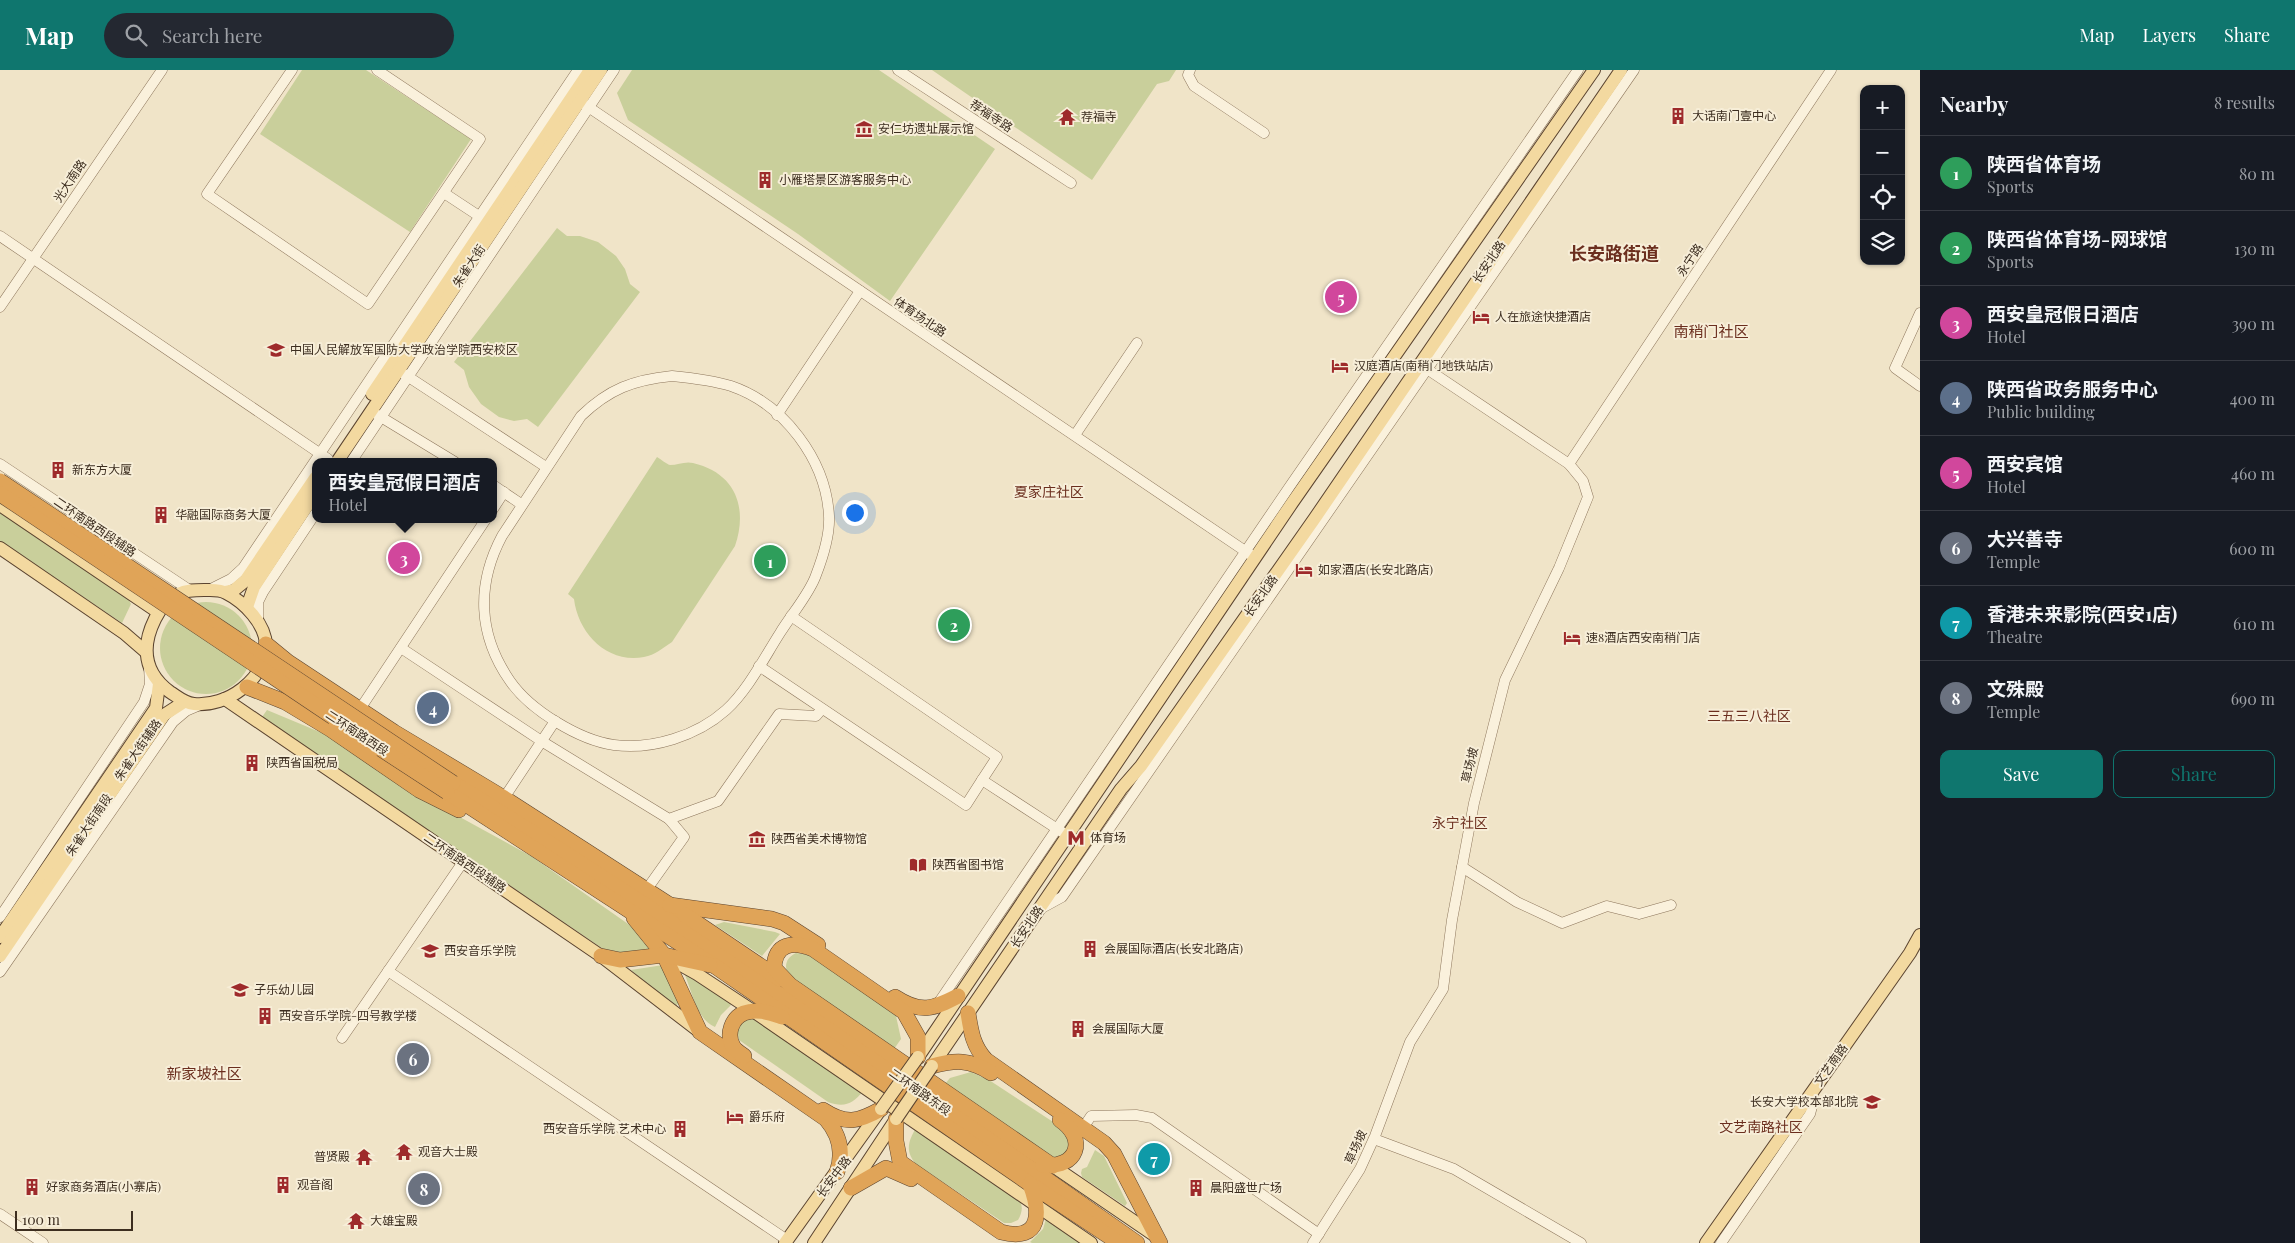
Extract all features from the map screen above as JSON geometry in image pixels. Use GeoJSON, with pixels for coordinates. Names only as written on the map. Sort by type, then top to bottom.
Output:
{"type":"FeatureCollection","features":[{"type":"Feature","properties":{"kind":"highway","name":"二环南路西段"},"geometry":{"type":"LineString","coordinates":[[0,481],[450,788],[528,845],[626,906],[716,967]]}},
{"type":"Feature","properties":{"kind":"highway","name":"二环南路西段"},"geometry":{"type":"LineString","coordinates":[[0,494],[218,642],[450,788],[566,852],[701,942]]}},
{"type":"Feature","properties":{"kind":"highway"},"geometry":{"type":"LineString","coordinates":[[266,644],[288,662],[394,732],[566,852]]}},
{"type":"Feature","properties":{"kind":"highway"},"geometry":{"type":"LineString","coordinates":[[247,687],[285,702],[330,729],[418,790],[528,845]]}},
{"type":"Feature","properties":{"kind":"highway"},"geometry":{"type":"LineString","coordinates":[[394,732],[504,798],[670,904],[1053,1166]]}},
{"type":"Feature","properties":{"kind":"highway"},"geometry":{"type":"LineString","coordinates":[[670,904],[772,919],[784,923],[901,1001],[913,1006],[935,1007],[958,996]]}},
{"type":"Feature","properties":{"kind":"highway"},"geometry":{"type":"LineString","coordinates":[[670,904],[701,942]]}},
{"type":"Feature","properties":{"kind":"highway"},"geometry":{"type":"LineString","coordinates":[[626,906],[664,955],[700,1032],[826,1119],[835,1129],[842,1158],[837,1172]]}},
{"type":"Feature","properties":{"kind":"highway","name":"二环南路东段"},"geometry":{"type":"LineString","coordinates":[[701,942],[1138,1243]]}},
{"type":"Feature","properties":{"kind":"highway"},"geometry":{"type":"LineString","coordinates":[[790,985],[774,968],[774,959],[781,950],[790,944],[800,944],[812,949],[904,1012],[918,1037],[918,1057]]}},
{"type":"Feature","properties":{"kind":"highway"},"geometry":{"type":"LineString","coordinates":[[600,956],[620,960],[664,955],[716,967]]}},
{"type":"Feature","properties":{"kind":"highway","name":"二环南路东段"},"geometry":{"type":"LineString","coordinates":[[716,967],[1031,1187],[1119,1243]]}},
{"type":"Feature","properties":{"kind":"highway"},"geometry":{"type":"LineString","coordinates":[[800,1024],[766,1011],[753,1011],[743,1013],[734,1021],[729,1034],[733,1046],[743,1056],[839,1120],[863,1118],[881,1109]]}},
{"type":"Feature","properties":{"kind":"highway"},"geometry":{"type":"LineString","coordinates":[[968,1013],[973,1040],[977,1050],[986,1060],[1104,1142],[1114,1154],[1160,1241]]}},
{"type":"Feature","properties":{"kind":"highway"},"geometry":{"type":"LineString","coordinates":[[932,1066],[953,1061],[967,1061],[982,1066],[1074,1132],[1076,1149],[1068,1161],[1053,1166],[1019,1161]]}},
{"type":"Feature","properties":{"kind":"highway"},"geometry":{"type":"LineString","coordinates":[[896,1119],[896,1140],[900,1162],[1001,1232],[1017,1237],[1030,1233],[1037,1221],[1037,1206],[1031,1187]]}},
{"type":"Feature","properties":{"kind":"highway"},"geometry":{"type":"LineString","coordinates":[[851,1188],[886,1168],[897,1171],[1006,1243]]}},
{"type":"Feature","properties":{"kind":"highway"},"geometry":{"type":"LineString","coordinates":[[1031,1187],[1106,1243]]}},
{"type":"Feature","properties":{"kind":"main road","name":"朱雀大街"},"geometry":{"type":"LineString","coordinates":[[329,458],[483,219],[580,102],[590,70]]}},
{"type":"Feature","properties":{"kind":"main road","name":"朱雀大街"},"geometry":{"type":"LineString","coordinates":[[329,458],[376,413],[601,70]]}},
{"type":"Feature","properties":{"kind":"main road","name":"长安北路"},"geometry":{"type":"LineString","coordinates":[[881,1109],[958,996],[1062,832],[1251,554],[1594,70]]}},
{"type":"Feature","properties":{"kind":"main road","name":"长安北路"},"geometry":{"type":"LineString","coordinates":[[896,1119],[1121,789],[1142,766],[1309,526],[1424,367],[1621,70]]}},
{"type":"Feature","properties":{"kind":"main road"},"geometry":{"type":"LineString","coordinates":[[0,475],[184,592]]}},
{"type":"Feature","properties":{"kind":"main road"},"geometry":{"type":"LineString","coordinates":[[225,592],[247,607],[260,626],[266,644],[262,664],[247,687],[225,698],[205,703],[194,704],[184,702],[159,684],[151,670],[146,644],[150,629],[158,612],[168,600],[184,592],[209,590],[225,592],[234,590],[245,581],[312,482]]}},
{"type":"Feature","properties":{"kind":"main road"},"geometry":{"type":"LineString","coordinates":[[247,607],[254,587],[312,499]]}},
{"type":"Feature","properties":{"kind":"main road"},"geometry":{"type":"LineString","coordinates":[[0,505],[158,612]]}},
{"type":"Feature","properties":{"kind":"main road"},"geometry":{"type":"LineString","coordinates":[[0,548],[124,633],[148,657]]}},
{"type":"Feature","properties":{"kind":"main road","name":"朱雀大街南段"},"geometry":{"type":"LineString","coordinates":[[0,938],[7,922],[156,708],[159,684]]}},
{"type":"Feature","properties":{"kind":"main road","name":"二环南路西段辅路"},"geometry":{"type":"LineString","coordinates":[[225,698],[600,956],[700,1032]]}},
{"type":"Feature","properties":{"kind":"main road","name":"朱雀大街南段"},"geometry":{"type":"LineString","coordinates":[[0,956],[7,922],[164,715],[184,702]]}},
{"type":"Feature","properties":{"kind":"main road","name":"文艺南路"},"geometry":{"type":"LineString","coordinates":[[1706,1243],[1920,935]]}},
{"type":"Feature","properties":{"kind":"main road","name":"文艺南路"},"geometry":{"type":"LineString","coordinates":[[1712,1243],[1920,950]]}},
{"type":"Feature","properties":{"kind":"main road"},"geometry":{"type":"LineString","coordinates":[[664,955],[698,974],[753,1011],[1091,1243]]}},
{"type":"Feature","properties":{"kind":"main road","name":"长安中路"},"geometry":{"type":"LineString","coordinates":[[786,1242],[881,1109]]}},
{"type":"Feature","properties":{"kind":"main road","name":"长安中路"},"geometry":{"type":"LineString","coordinates":[[814,1243],[896,1119]]}},
{"type":"Feature","properties":{"kind":"main road"},"geometry":{"type":"LineString","coordinates":[[1053,1166],[1160,1241]]}},
{"type":"Feature","properties":{"kind":"street","name":"光大南路"},"geometry":{"type":"LineString","coordinates":[[0,307],[162,70]]}},
{"type":"Feature","properties":{"kind":"street"},"geometry":{"type":"LineString","coordinates":[[292,70],[207,194],[368,304],[480,139],[377,70]]}},
{"type":"Feature","properties":{"kind":"street"},"geometry":{"type":"LineString","coordinates":[[444,193],[483,219],[578,70]]}},
{"type":"Feature","properties":{"kind":"street"},"geometry":{"type":"LineString","coordinates":[[580,102],[614,70]]}},
{"type":"Feature","properties":{"kind":"street","name":"荐福寺路"},"geometry":{"type":"LineString","coordinates":[[898,70],[1071,183]]}},
{"type":"Feature","properties":{"kind":"street"},"geometry":{"type":"LineString","coordinates":[[1190,70],[1188,75],[1194,86],[1264,132]]}},
{"type":"Feature","properties":{"kind":"street"},"geometry":{"type":"LineString","coordinates":[[1251,554],[1578,70]]}},
{"type":"Feature","properties":{"kind":"street"},"geometry":{"type":"LineString","coordinates":[[1424,367],[1634,70]]}},
{"type":"Feature","properties":{"kind":"street","name":"永宁路"},"geometry":{"type":"LineString","coordinates":[[1569,464],[1831,70]]}},
{"type":"Feature","properties":{"kind":"street","name":"体育场北路"},"geometry":{"type":"LineString","coordinates":[[580,102],[1251,554]]}},
{"type":"Feature","properties":{"kind":"street"},"geometry":{"type":"LineString","coordinates":[[0,236],[327,458]]}},
{"type":"Feature","properties":{"kind":"street"},"geometry":{"type":"LineString","coordinates":[[777,415],[860,291]]}},
{"type":"Feature","properties":{"kind":"street"},"geometry":{"type":"LineString","coordinates":[[1920,313],[1895,368],[1920,386]]}},
{"type":"Feature","properties":{"kind":"street"},"geometry":{"type":"LineString","coordinates":[[1075,435],[1137,343]]}},
{"type":"Feature","properties":{"kind":"street","name":"草场坡"},"geometry":{"type":"LineString","coordinates":[[1316,1239],[1360,1169],[1374,1139],[1410,1042],[1443,989],[1476,794],[1505,680],[1559,568],[1588,497],[1583,481],[1569,464],[1424,367]]}},
{"type":"Feature","properties":{"kind":"street"},"geometry":{"type":"LineString","coordinates":[[403,374],[546,467]]}},
{"type":"Feature","properties":{"kind":"street"},"geometry":{"type":"LineString","coordinates":[[672,376],[701,378],[732,387],[754,397],[777,415],[812,456],[824,486],[829,518],[825,548],[816,577],[759,666],[726,710],[702,726],[664,742],[644,745],[614,745],[582,735],[555,721],[519,694],[496,661],[488,634],[483,608],[491,556],[521,504],[581,416],[615,389],[646,379],[672,376]]}},
{"type":"Feature","properties":{"kind":"street"},"geometry":{"type":"LineString","coordinates":[[352,458],[376,413],[449,458]]}},
{"type":"Feature","properties":{"kind":"street","name":"二环南路西段辅路"},"geometry":{"type":"LineString","coordinates":[[0,464],[184,592]]}},
{"type":"Feature","properties":{"kind":"street"},"geometry":{"type":"LineString","coordinates":[[209,590],[223,585],[243,568],[312,480]]}},
{"type":"Feature","properties":{"kind":"street"},"geometry":{"type":"LineString","coordinates":[[497,488],[521,504]]}},
{"type":"Feature","properties":{"kind":"street"},"geometry":{"type":"LineString","coordinates":[[497,502],[504,492]]}},
{"type":"Feature","properties":{"kind":"street"},"geometry":{"type":"LineString","coordinates":[[260,626],[256,611],[258,602],[312,519]]}},
{"type":"Feature","properties":{"kind":"street"},"geometry":{"type":"LineString","coordinates":[[360,709],[483,523]]}},
{"type":"Feature","properties":{"kind":"street"},"geometry":{"type":"LineString","coordinates":[[759,666],[966,805],[997,757],[791,616]]}},
{"type":"Feature","properties":{"kind":"street"},"geometry":{"type":"LineString","coordinates":[[400,648],[543,742],[669,819],[684,837],[646,889]]}},
{"type":"Feature","properties":{"kind":"street","name":"朱雀大街辅路"},"geometry":{"type":"LineString","coordinates":[[7,922],[144,702],[150,684],[148,657]]}},
{"type":"Feature","properties":{"kind":"street","name":"朱雀大街辅路"},"geometry":{"type":"LineString","coordinates":[[0,972],[173,722],[186,711],[205,703]]}},
{"type":"Feature","properties":{"kind":"street"},"geometry":{"type":"LineString","coordinates":[[669,819],[718,801],[779,714],[816,716],[822,709]]}},
{"type":"Feature","properties":{"kind":"street"},"geometry":{"type":"LineString","coordinates":[[504,798],[543,742],[555,721]]}},
{"type":"Feature","properties":{"kind":"street"},"geometry":{"type":"LineString","coordinates":[[935,1007],[1062,832],[982,780]]}},
{"type":"Feature","properties":{"kind":"street"},"geometry":{"type":"LineString","coordinates":[[342,1038],[463,862]]}},
{"type":"Feature","properties":{"kind":"street"},"geometry":{"type":"LineString","coordinates":[[1462,868],[1517,902],[1562,923],[1607,906],[1639,914],[1671,905]]}},
{"type":"Feature","properties":{"kind":"street"},"geometry":{"type":"LineString","coordinates":[[388,971],[786,1242]]}},
{"type":"Feature","properties":{"kind":"street"},"geometry":{"type":"LineString","coordinates":[[1721,1243],[1810,1114],[1814,1099]]}},
{"type":"Feature","properties":{"kind":"street"},"geometry":{"type":"LineString","coordinates":[[1083,1128],[1091,1116],[1136,1115],[1152,1118],[1316,1239]]}},
{"type":"Feature","properties":{"kind":"street"},"geometry":{"type":"LineString","coordinates":[[1374,1139],[1454,1169],[1581,1243]]}},
{"type":"Feature","properties":{"kind":"street"},"geometry":{"type":"LineString","coordinates":[[0,1214],[43,1243]]}},
{"type":"Feature","properties":{"kind":"green space"},"geometry":{"type":"Polygon","coordinates":[[[302,70],[366,70],[471,139],[410,232],[260,134],[302,70]]]}},
{"type":"Feature","properties":{"kind":"green space"},"geometry":{"type":"Polygon","coordinates":[[[632,70],[879,70],[995,149],[890,301],[798,234],[628,120],[617,93],[632,70]]]}},
{"type":"Feature","properties":{"kind":"green space","name":"荐福寺"},"geometry":{"type":"Polygon","coordinates":[[[932,70],[1176,70],[1169,81],[1157,84],[1092,180],[932,70]]]}},
{"type":"Feature","properties":{"kind":"green space"},"geometry":{"type":"Polygon","coordinates":[[[557,228],[567,236],[580,236],[598,242],[616,256],[625,269],[630,284],[640,292],[538,427],[527,419],[514,421],[499,417],[481,404],[469,387],[464,370],[454,362],[557,228]]]}},
{"type":"Feature","properties":{"kind":"green space"},"geometry":{"type":"Polygon","coordinates":[[[657,457],[670,465],[687,462],[693,463],[708,468],[720,475],[729,484],[739,506],[739,532],[735,546],[672,642],[652,655],[631,658],[618,656],[607,651],[588,634],[581,623],[574,599],[568,594],[657,457]]]}},
{"type":"Feature","properties":{"kind":"green space"},"geometry":{"type":"Polygon","coordinates":[[[0,508],[125,593],[131,604],[122,623],[0,541],[0,508]]]}},
{"type":"Feature","properties":{"kind":"green space"},"geometry":{"type":"Polygon","coordinates":[[[206,602],[224,606],[239,615],[248,630],[252,648],[248,666],[239,681],[224,690],[206,694],[188,690],[173,681],[164,666],[160,648],[164,630],[173,615],[188,606],[206,602]]]}},
{"type":"Feature","properties":{"kind":"green space"},"geometry":{"type":"Polygon","coordinates":[[[267,710],[327,735],[405,787],[531,856],[631,926],[655,952],[609,953],[262,717],[267,710]]]}},
{"type":"Feature","properties":{"kind":"green space"},"geometry":{"type":"Polygon","coordinates":[[[724,922],[780,934],[762,956],[715,925],[724,922]]]}},
{"type":"Feature","properties":{"kind":"green space"},"geometry":{"type":"Polygon","coordinates":[[[796,953],[812,955],[896,1016],[901,1039],[894,1049],[788,975],[787,962],[796,953]]]}},
{"type":"Feature","properties":{"kind":"green space"},"geometry":{"type":"Polygon","coordinates":[[[663,965],[679,1002],[675,1008],[631,970],[663,965]]]}},
{"type":"Feature","properties":{"kind":"green space"},"geometry":{"type":"Polygon","coordinates":[[[690,973],[730,1000],[731,1005],[721,1015],[715,1027],[699,1012],[685,975],[690,973]]]}},
{"type":"Feature","properties":{"kind":"green space"},"geometry":{"type":"Polygon","coordinates":[[[749,1018],[758,1019],[863,1091],[848,1104],[839,1105],[828,1102],[739,1040],[739,1027],[749,1018]]]}},
{"type":"Feature","properties":{"kind":"green space"},"geometry":{"type":"Polygon","coordinates":[[[971,1072],[989,1080],[1067,1131],[1071,1150],[1055,1160],[944,1085],[950,1078],[971,1072]]]}},
{"type":"Feature","properties":{"kind":"green space"},"geometry":{"type":"Polygon","coordinates":[[[916,1128],[1018,1197],[1022,1208],[1018,1220],[1004,1223],[916,1164],[910,1155],[909,1146],[916,1128]]]}},
{"type":"Feature","properties":{"kind":"green space"},"geometry":{"type":"Polygon","coordinates":[[[1095,1150],[1104,1156],[1127,1203],[1125,1206],[1082,1177],[1082,1169],[1087,1167],[1095,1150]]]}},
{"type":"Feature","properties":{"kind":"green space"},"geometry":{"type":"Polygon","coordinates":[[[1046,1219],[1082,1243],[1030,1242],[1043,1229],[1046,1219]]]}},
{"type":"Feature","properties":{"kind":"place","name":"大话南门壹中心"},"geometry":{"type":"Point","coordinates":[1678,116]}},
{"type":"Feature","properties":{"kind":"place","name":"荐福寺"},"geometry":{"type":"Point","coordinates":[1067,117]}},
{"type":"Feature","properties":{"kind":"place","name":"安仁坊遗址展示馆"},"geometry":{"type":"Point","coordinates":[864,129]}},
{"type":"Feature","properties":{"kind":"place","name":"小雁塔景区游客服务中心"},"geometry":{"type":"Point","coordinates":[765,180]}},
{"type":"Feature","properties":{"kind":"place","name":"西安宾馆"},"geometry":{"type":"Point","coordinates":[1341,297]}},
{"type":"Feature","properties":{"kind":"place","name":"人在旅途快捷酒店"},"geometry":{"type":"Point","coordinates":[1481,317]}},
{"type":"Feature","properties":{"kind":"place","name":"中国人民解放军国防大学政治学院西安校区"},"geometry":{"type":"Point","coordinates":[276,350]}},
{"type":"Feature","properties":{"kind":"place","name":"汉庭酒店(南稍门地铁站店)"},"geometry":{"type":"Point","coordinates":[1340,366]}},
{"type":"Feature","properties":{"kind":"place","name":"新东方大厦"},"geometry":{"type":"Point","coordinates":[58,470]}},
{"type":"Feature","properties":{"kind":"place","name":"华融国际商务大厦"},"geometry":{"type":"Point","coordinates":[161,515]}},
{"type":"Feature","properties":{"kind":"place","name":"西安皇冠假日酒店"},"geometry":{"type":"Point","coordinates":[404,558]}},
{"type":"Feature","properties":{"kind":"place","name":"陕西省体育场"},"geometry":{"type":"Point","coordinates":[770,561]}},
{"type":"Feature","properties":{"kind":"place","name":"如家酒店(长安北路店)"},"geometry":{"type":"Point","coordinates":[1304,570]}},
{"type":"Feature","properties":{"kind":"place","name":"陕西省体育场-网球馆"},"geometry":{"type":"Point","coordinates":[954,625]}},
{"type":"Feature","properties":{"kind":"place","name":"速8酒店西安南稍门店"},"geometry":{"type":"Point","coordinates":[1572,638]}},
{"type":"Feature","properties":{"kind":"place","name":"陕西省政务服务中心"},"geometry":{"type":"Point","coordinates":[433,708]}},
{"type":"Feature","properties":{"kind":"place","name":"陕西省国税局"},"geometry":{"type":"Point","coordinates":[252,763]}},
{"type":"Feature","properties":{"kind":"place","name":"体育场"},"geometry":{"type":"Point","coordinates":[1076,838]}},
{"type":"Feature","properties":{"kind":"place","name":"陕西省美术博物馆"},"geometry":{"type":"Point","coordinates":[757,839]}},
{"type":"Feature","properties":{"kind":"place","name":"陕西省图书馆"},"geometry":{"type":"Point","coordinates":[918,865]}},
{"type":"Feature","properties":{"kind":"place","name":"会展国际酒店(长安北路店)"},"geometry":{"type":"Point","coordinates":[1090,949]}},
{"type":"Feature","properties":{"kind":"place","name":"西安音乐学院"},"geometry":{"type":"Point","coordinates":[430,951]}},
{"type":"Feature","properties":{"kind":"place","name":"子乐幼儿园"},"geometry":{"type":"Point","coordinates":[240,990]}},
{"type":"Feature","properties":{"kind":"place","name":"西安音乐学院-四号教学楼"},"geometry":{"type":"Point","coordinates":[265,1016]}},
{"type":"Feature","properties":{"kind":"place","name":"会展国际大厦"},"geometry":{"type":"Point","coordinates":[1078,1029]}},
{"type":"Feature","properties":{"kind":"place","name":"大兴善寺"},"geometry":{"type":"Point","coordinates":[413,1059]}},
{"type":"Feature","properties":{"kind":"place","name":"长安大学校本部北院"},"geometry":{"type":"Point","coordinates":[1872,1102]}},
{"type":"Feature","properties":{"kind":"place","name":"爵乐府"},"geometry":{"type":"Point","coordinates":[735,1117]}},
{"type":"Feature","properties":{"kind":"place","name":"西安音乐学院 艺术中心"},"geometry":{"type":"Point","coordinates":[680,1129]}},
{"type":"Feature","properties":{"kind":"place","name":"观音大士殿"},"geometry":{"type":"Point","coordinates":[404,1152]}},
{"type":"Feature","properties":{"kind":"place","name":"普贤殿"},"geometry":{"type":"Point","coordinates":[364,1157]}},
{"type":"Feature","properties":{"kind":"place","name":"香港未来影院(西安1店)"},"geometry":{"type":"Point","coordinates":[1154,1159]}},
{"type":"Feature","properties":{"kind":"place","name":"观音阁"},"geometry":{"type":"Point","coordinates":[283,1185]}},
{"type":"Feature","properties":{"kind":"place","name":"好家商务酒店(小寨店)"},"geometry":{"type":"Point","coordinates":[32,1187]}},
{"type":"Feature","properties":{"kind":"place","name":"晨阳盛世广场"},"geometry":{"type":"Point","coordinates":[1196,1188]}},
{"type":"Feature","properties":{"kind":"place","name":"文殊殿"},"geometry":{"type":"Point","coordinates":[424,1189]}},
{"type":"Feature","properties":{"kind":"place","name":"大雄宝殿"},"geometry":{"type":"Point","coordinates":[356,1221]}},
{"type":"Feature","properties":{"kind":"district","name":"长安路街道"},"geometry":{"type":"Point","coordinates":[1614,254]}},
{"type":"Feature","properties":{"kind":"district","name":"南稍门社区"},"geometry":{"type":"Point","coordinates":[1711,332]}},
{"type":"Feature","properties":{"kind":"district","name":"夏家庄社区"},"geometry":{"type":"Point","coordinates":[1049,492]}},
{"type":"Feature","properties":{"kind":"district","name":"三五三八社区"},"geometry":{"type":"Point","coordinates":[1749,716]}},
{"type":"Feature","properties":{"kind":"district","name":"永宁社区"},"geometry":{"type":"Point","coordinates":[1460,823]}},
{"type":"Feature","properties":{"kind":"district","name":"新家坡社区"},"geometry":{"type":"Point","coordinates":[204,1074]}},
{"type":"Feature","properties":{"kind":"district","name":"文艺南路社区"},"geometry":{"type":"Point","coordinates":[1761,1127]}}]}
